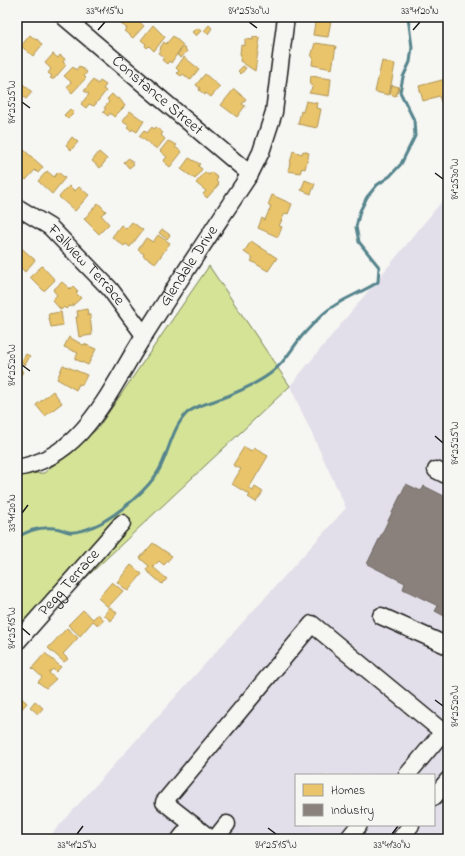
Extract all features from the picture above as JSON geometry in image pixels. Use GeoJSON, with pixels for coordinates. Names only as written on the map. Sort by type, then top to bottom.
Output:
{"type":"FeatureCollection","features":[{"type":"Feature","properties":{"kind":"street","name":"Constance Street"},"geometry":{"type":"LineString","coordinates":[[64,17],[250,174]]}},
{"type":"Feature","properties":{"kind":"street","name":"Glendale Drive"},"geometry":{"type":"LineString","coordinates":[[17,468],[29,466],[45,460],[62,449],[79,434],[96,414],[144,335],[250,174],[260,152],[274,112],[286,17]]}},
{"type":"Feature","properties":{"kind":"street","name":"Fallview Terrace"},"geometry":{"type":"LineString","coordinates":[[17,206],[50,227],[110,289],[144,335]]}},
{"type":"Feature","properties":{"kind":"street","name":"Pegg Terrace"},"geometry":{"type":"LineString","coordinates":[[17,642],[122,523]]}},
{"type":"Feature","properties":{"kind":"street"},"geometry":{"type":"LineString","coordinates":[[381,616],[448,646]]}},
{"type":"Feature","properties":{"kind":"street"},"geometry":{"type":"LineString","coordinates":[[211,839],[164,802],[312,624],[442,732],[408,774]]}},
{"type":"Feature","properties":{"kind":"street"},"geometry":{"type":"LineString","coordinates":[[435,796],[448,780]]}},
{"type":"Feature","properties":{"kind":"street"},"geometry":{"type":"LineString","coordinates":[[180,839],[192,824]]}},
{"type":"Feature","properties":{"kind":"street"},"geometry":{"type":"LineString","coordinates":[[215,839],[227,824]]}},
{"type":"Feature","properties":{"kind":"street"},"geometry":{"type":"LineString","coordinates":[[348,839],[358,826]]}},
{"type":"Feature","properties":{"kind":"shaded area"},"geometry":{"type":"Polygon","coordinates":[[[448,194],[448,839],[47,839],[346,508],[290,386],[448,194]]]}},
{"type":"Feature","properties":{"kind":"green space"},"geometry":{"type":"Polygon","coordinates":[[[209,266],[290,386],[26,634],[17,628],[17,474],[44,473],[98,428],[209,266]]]}},
{"type":"Feature","properties":{"kind":"building: Homes"},"geometry":{"type":"Polygon","coordinates":[[[126,17],[133,17],[144,26],[133,38],[124,31],[127,28],[121,24],[126,17]]]}},
{"type":"Feature","properties":{"kind":"building: Homes"},"geometry":{"type":"Polygon","coordinates":[[[316,17],[331,20],[328,37],[313,35],[316,17]]]}},
{"type":"Feature","properties":{"kind":"building: Homes"},"geometry":{"type":"Polygon","coordinates":[[[153,25],[165,37],[154,51],[149,46],[147,48],[145,46],[146,44],[141,40],[153,25]]]}},
{"type":"Feature","properties":{"kind":"building: Homes"},"geometry":{"type":"Polygon","coordinates":[[[209,25],[212,28],[208,34],[204,31],[209,25]]]}},
{"type":"Feature","properties":{"kind":"building: Homes"},"geometry":{"type":"Polygon","coordinates":[[[197,28],[201,31],[196,36],[192,32],[197,28]]]}},
{"type":"Feature","properties":{"kind":"building: Homes"},"geometry":{"type":"Polygon","coordinates":[[[30,35],[36,40],[37,39],[42,45],[33,56],[21,46],[30,35]]]}},
{"type":"Feature","properties":{"kind":"building: Homes"},"geometry":{"type":"Polygon","coordinates":[[[173,36],[183,45],[171,63],[169,61],[167,64],[162,60],[164,57],[158,53],[164,42],[166,44],[173,36]]]}},
{"type":"Feature","properties":{"kind":"building: Homes"},"geometry":{"type":"Polygon","coordinates":[[[253,37],[260,38],[255,71],[240,61],[241,45],[245,46],[245,39],[253,40],[253,37]]]}},
{"type":"Feature","properties":{"kind":"building: Homes"},"geometry":{"type":"Polygon","coordinates":[[[315,43],[336,46],[332,69],[312,65],[313,57],[311,57],[315,43]]]}},
{"type":"Feature","properties":{"kind":"building: Homes"},"geometry":{"type":"Polygon","coordinates":[[[183,47],[187,51],[181,58],[177,55],[183,47]]]}},
{"type":"Feature","properties":{"kind":"building: Homes"},"geometry":{"type":"Polygon","coordinates":[[[53,54],[58,58],[60,55],[65,59],[63,62],[66,65],[54,79],[52,79],[50,78],[52,76],[48,73],[51,69],[45,63],[53,54]]]}},
{"type":"Feature","properties":{"kind":"building: Homes"},"geometry":{"type":"Polygon","coordinates":[[[184,57],[199,69],[190,80],[183,74],[181,76],[177,73],[179,71],[176,68],[184,57]]]}},
{"type":"Feature","properties":{"kind":"building: Homes"},"geometry":{"type":"Polygon","coordinates":[[[382,61],[395,64],[389,95],[375,92],[382,61]]]}},
{"type":"Feature","properties":{"kind":"building: Homes"},"geometry":{"type":"Polygon","coordinates":[[[79,66],[87,72],[84,76],[86,78],[72,93],[67,87],[71,82],[64,76],[73,67],[76,70],[79,66]]]}},
{"type":"Feature","properties":{"kind":"building: Homes"},"geometry":{"type":"Polygon","coordinates":[[[243,66],[246,68],[241,74],[238,71],[243,66]]]}},
{"type":"Feature","properties":{"kind":"building: Homes"},"geometry":{"type":"Polygon","coordinates":[[[205,74],[220,87],[211,97],[206,93],[205,95],[196,85],[205,74]]]}},
{"type":"Feature","properties":{"kind":"building: Homes"},"geometry":{"type":"Polygon","coordinates":[[[311,76],[331,79],[329,96],[309,93],[313,86],[310,85],[311,76]]]}},
{"type":"Feature","properties":{"kind":"building: Homes"},"geometry":{"type":"Polygon","coordinates":[[[446,79],[448,100],[441,102],[439,96],[423,101],[419,86],[446,79]]]}},
{"type":"Feature","properties":{"kind":"building: Homes"},"geometry":{"type":"Polygon","coordinates":[[[93,80],[98,84],[100,81],[106,85],[103,89],[106,91],[94,106],[89,104],[86,108],[81,104],[89,94],[84,91],[93,80]]]}},
{"type":"Feature","properties":{"kind":"building: Homes"},"geometry":{"type":"Polygon","coordinates":[[[23,84],[32,92],[26,99],[17,92],[23,84]]]}},
{"type":"Feature","properties":{"kind":"building: Homes"},"geometry":{"type":"Polygon","coordinates":[[[392,85],[399,87],[396,96],[390,94],[392,85]]]}},
{"type":"Feature","properties":{"kind":"building: Homes"},"geometry":{"type":"Polygon","coordinates":[[[234,89],[246,99],[242,104],[245,106],[237,117],[221,105],[234,89]]]}},
{"type":"Feature","properties":{"kind":"building: Homes"},"geometry":{"type":"Polygon","coordinates":[[[112,94],[117,99],[119,98],[125,106],[114,117],[110,113],[108,116],[103,112],[106,109],[104,108],[109,102],[107,99],[112,94]]]}},
{"type":"Feature","properties":{"kind":"building: Homes"},"geometry":{"type":"Polygon","coordinates":[[[306,101],[317,103],[316,108],[321,109],[317,128],[298,124],[301,111],[303,112],[306,101]]]}},
{"type":"Feature","properties":{"kind":"building: Homes"},"geometry":{"type":"Polygon","coordinates":[[[70,109],[74,113],[68,119],[64,115],[70,109]]]}},
{"type":"Feature","properties":{"kind":"building: Homes"},"geometry":{"type":"Polygon","coordinates":[[[130,111],[144,121],[137,132],[132,129],[131,131],[127,128],[129,126],[122,121],[130,111]]]}},
{"type":"Feature","properties":{"kind":"building: Homes"},"geometry":{"type":"Polygon","coordinates":[[[152,127],[154,129],[156,127],[163,133],[161,135],[165,139],[157,149],[139,136],[144,130],[147,133],[152,127]]]}},
{"type":"Feature","properties":{"kind":"building: Homes"},"geometry":{"type":"Polygon","coordinates":[[[72,137],[78,142],[71,150],[66,145],[72,137]]]}},
{"type":"Feature","properties":{"kind":"building: Homes"},"geometry":{"type":"Polygon","coordinates":[[[168,141],[177,145],[175,147],[182,152],[170,167],[163,161],[167,157],[160,151],[168,141]]]}},
{"type":"Feature","properties":{"kind":"building: Homes"},"geometry":{"type":"Polygon","coordinates":[[[24,150],[43,167],[38,173],[35,170],[26,180],[17,172],[17,158],[24,150]]]}},
{"type":"Feature","properties":{"kind":"building: Homes"},"geometry":{"type":"Polygon","coordinates":[[[293,151],[302,154],[303,151],[309,153],[305,169],[302,168],[300,173],[288,171],[293,151]]]}},
{"type":"Feature","properties":{"kind":"building: Homes"},"geometry":{"type":"Polygon","coordinates":[[[99,152],[107,159],[100,168],[92,161],[99,152]]]}},
{"type":"Feature","properties":{"kind":"building: Homes"},"geometry":{"type":"Polygon","coordinates":[[[129,158],[134,164],[129,168],[124,162],[129,158]]]}},
{"type":"Feature","properties":{"kind":"building: Homes"},"geometry":{"type":"Polygon","coordinates":[[[189,158],[200,164],[198,166],[202,169],[195,179],[181,169],[189,158]]]}},
{"type":"Feature","properties":{"kind":"building: Homes"},"geometry":{"type":"Polygon","coordinates":[[[47,171],[54,177],[58,172],[65,178],[52,194],[38,181],[47,171]]]}},
{"type":"Feature","properties":{"kind":"building: Homes"},"geometry":{"type":"Polygon","coordinates":[[[205,172],[209,175],[211,172],[218,178],[216,181],[219,184],[207,198],[203,194],[206,191],[196,183],[205,172]]]}},
{"type":"Feature","properties":{"kind":"building: Homes"},"geometry":{"type":"Polygon","coordinates":[[[305,180],[315,184],[311,194],[301,190],[305,180]]]}},
{"type":"Feature","properties":{"kind":"building: Homes"},"geometry":{"type":"Polygon","coordinates":[[[69,186],[75,191],[79,187],[89,195],[75,211],[59,197],[69,186]]]}},
{"type":"Feature","properties":{"kind":"building: Homes"},"geometry":{"type":"Polygon","coordinates":[[[272,195],[292,204],[288,214],[285,213],[279,226],[282,227],[278,237],[258,228],[262,218],[265,220],[271,206],[268,205],[272,195]]]}},
{"type":"Feature","properties":{"kind":"building: Homes"},"geometry":{"type":"Polygon","coordinates":[[[98,203],[106,211],[101,215],[109,224],[99,234],[84,219],[98,203]]]}},
{"type":"Feature","properties":{"kind":"building: Homes"},"geometry":{"type":"Polygon","coordinates":[[[132,222],[143,230],[130,247],[126,244],[124,246],[112,237],[121,225],[126,229],[132,222]]]}},
{"type":"Feature","properties":{"kind":"building: Homes"},"geometry":{"type":"Polygon","coordinates":[[[162,229],[170,235],[167,239],[159,233],[162,229]]]}},
{"type":"Feature","properties":{"kind":"building: Homes"},"geometry":{"type":"Polygon","coordinates":[[[158,235],[170,243],[156,263],[143,256],[144,254],[138,250],[146,238],[153,242],[158,235]]]}},
{"type":"Feature","properties":{"kind":"building: Homes"},"geometry":{"type":"Polygon","coordinates":[[[251,241],[277,258],[268,271],[251,261],[253,258],[244,252],[251,241]]]}},
{"type":"Feature","properties":{"kind":"building: Homes"},"geometry":{"type":"Polygon","coordinates":[[[18,245],[35,260],[25,272],[20,267],[17,270],[18,245]]]}},
{"type":"Feature","properties":{"kind":"building: Homes"},"geometry":{"type":"Polygon","coordinates":[[[42,266],[55,280],[44,291],[30,277],[42,266]]]}},
{"type":"Feature","properties":{"kind":"building: Homes"},"geometry":{"type":"Polygon","coordinates":[[[62,282],[70,289],[73,286],[78,291],[76,293],[81,298],[71,307],[69,306],[66,309],[64,307],[61,310],[52,300],[57,295],[53,290],[62,282]]]}},
{"type":"Feature","properties":{"kind":"building: Homes"},"geometry":{"type":"Polygon","coordinates":[[[87,309],[88,315],[90,315],[92,335],[79,337],[76,317],[78,317],[77,311],[87,309]]]}},
{"type":"Feature","properties":{"kind":"building: Homes"},"geometry":{"type":"Polygon","coordinates":[[[61,312],[63,325],[51,327],[48,314],[61,312]]]}},
{"type":"Feature","properties":{"kind":"building: Homes"},"geometry":{"type":"Polygon","coordinates":[[[69,337],[83,345],[84,344],[96,349],[88,365],[75,359],[78,353],[64,347],[69,337]]]}},
{"type":"Feature","properties":{"kind":"building: Homes"},"geometry":{"type":"Polygon","coordinates":[[[26,354],[30,356],[25,365],[21,362],[26,354]]]}},
{"type":"Feature","properties":{"kind":"building: Homes"},"geometry":{"type":"Polygon","coordinates":[[[63,365],[87,375],[82,385],[79,384],[76,390],[57,379],[63,365]]]}},
{"type":"Feature","properties":{"kind":"building: Homes"},"geometry":{"type":"Polygon","coordinates":[[[20,368],[23,372],[20,376],[17,375],[17,369],[20,368]]]}},
{"type":"Feature","properties":{"kind":"building: Homes"},"geometry":{"type":"Polygon","coordinates":[[[53,391],[62,403],[45,416],[36,405],[53,391]]]}},
{"type":"Feature","properties":{"kind":"building: Homes"},"geometry":{"type":"Polygon","coordinates":[[[244,447],[252,451],[254,448],[268,456],[249,488],[253,491],[255,487],[263,492],[256,502],[248,497],[250,495],[232,484],[241,469],[233,465],[244,447]]]}},
{"type":"Feature","properties":{"kind":"building: Homes"},"geometry":{"type":"Polygon","coordinates":[[[153,543],[172,556],[164,565],[159,561],[153,567],[167,579],[162,584],[146,570],[149,566],[140,558],[153,543]]]}},
{"type":"Feature","properties":{"kind":"building: Homes"},"geometry":{"type":"Polygon","coordinates":[[[131,565],[142,574],[128,591],[117,582],[131,565]]]}},
{"type":"Feature","properties":{"kind":"building: Homes"},"geometry":{"type":"Polygon","coordinates":[[[112,582],[123,591],[108,607],[98,598],[112,582]]]}},
{"type":"Feature","properties":{"kind":"building: Homes"},"geometry":{"type":"Polygon","coordinates":[[[110,607],[117,613],[111,621],[104,615],[110,607]]]}},
{"type":"Feature","properties":{"kind":"building: Homes"},"geometry":{"type":"Polygon","coordinates":[[[83,610],[93,619],[98,614],[104,620],[98,625],[93,621],[80,636],[68,625],[83,610]]]}},
{"type":"Feature","properties":{"kind":"building: Homes"},"geometry":{"type":"Polygon","coordinates":[[[67,628],[78,638],[63,654],[68,659],[64,662],[48,648],[67,628]]]}},
{"type":"Feature","properties":{"kind":"building: Homes"},"geometry":{"type":"Polygon","coordinates":[[[45,653],[61,667],[56,672],[53,669],[49,673],[56,679],[46,688],[38,682],[42,677],[32,668],[45,653]]]}},
{"type":"Feature","properties":{"kind":"building: Homes"},"geometry":{"type":"Polygon","coordinates":[[[17,694],[27,703],[17,714],[17,694]]]}},
{"type":"Feature","properties":{"kind":"building: Homes"},"geometry":{"type":"Polygon","coordinates":[[[35,701],[43,708],[38,714],[30,707],[35,701]]]}},
{"type":"Feature","properties":{"kind":"building: Industry"},"geometry":{"type":"Polygon","coordinates":[[[406,484],[421,491],[424,486],[448,498],[448,618],[435,611],[438,606],[403,589],[405,583],[367,564],[406,484]]]}},
{"type":"Feature","properties":{"kind":"waterway"},"geometry":{"type":"LineString","coordinates":[[17,538],[30,531],[44,528],[56,528],[69,532],[81,531],[101,523],[117,513],[141,493],[154,478],[159,470],[174,433],[187,413],[198,406],[238,392],[265,377],[280,365],[302,336],[323,314],[336,304],[378,282],[379,267],[359,242],[356,227],[360,211],[367,197],[377,185],[390,176],[401,164],[415,136],[414,120],[400,92],[403,77],[410,62],[412,47],[408,17]]}}]}
